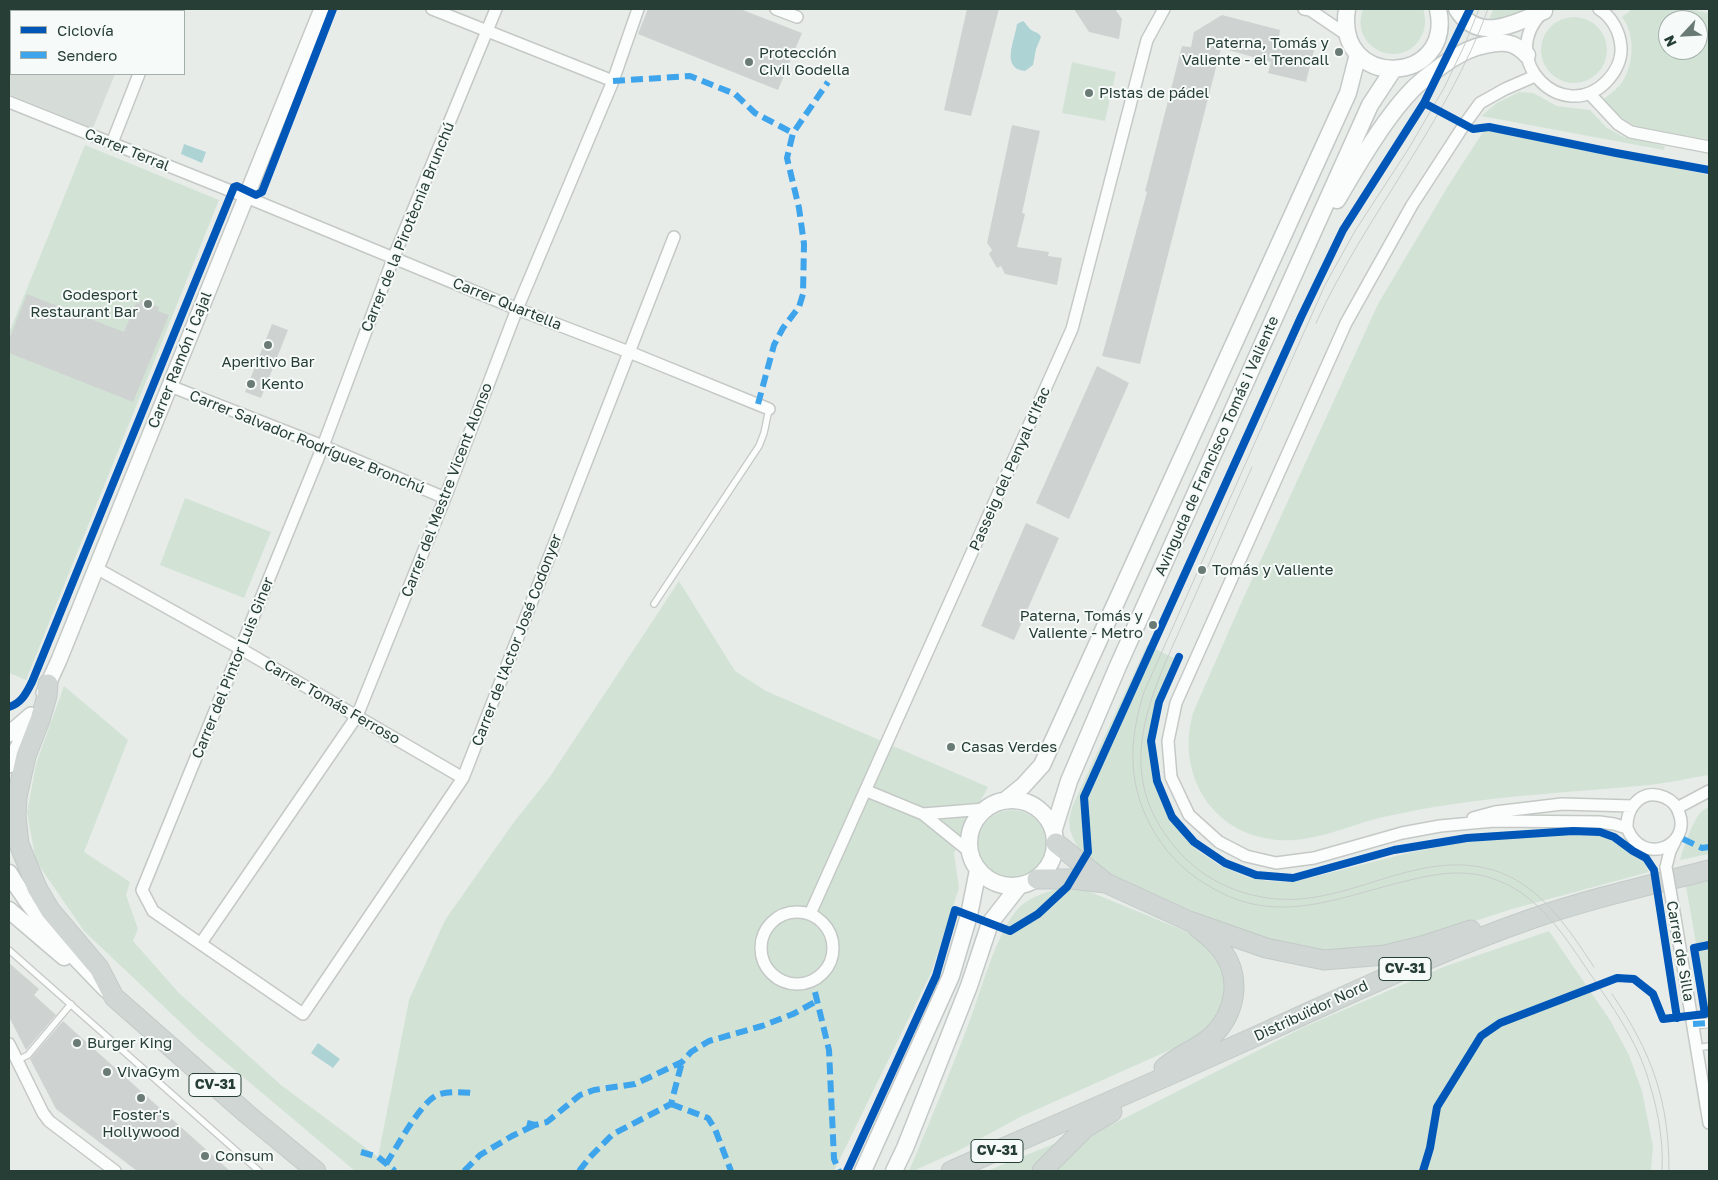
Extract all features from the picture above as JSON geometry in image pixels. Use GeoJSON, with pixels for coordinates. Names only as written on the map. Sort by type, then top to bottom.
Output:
{"type":"FeatureCollection","features":[{"type":"Feature","properties":{"kind":"main road"},"geometry":{"type":"LineString","coordinates":[[1347,9],[1345,21],[1351,45],[1368,63],[1380,68],[1393,70],[1408,68],[1422,60],[1432,49],[1439,35],[1441,20],[1438,9]]}},
{"type":"Feature","properties":{"kind":"main road"},"geometry":{"type":"LineString","coordinates":[[1457,9],[1468,21],[1486,29],[1512,24],[1546,10]]}},
{"type":"Feature","properties":{"kind":"main road"},"geometry":{"type":"LineString","coordinates":[[1292,280],[1343,189],[1402,100],[1417,84],[1460,54],[1481,45],[1507,42],[1521,48],[1526,55]]}},
{"type":"Feature","properties":{"kind":"main road","name":"Avinguda de Francisco Tomás i Valiente"},"geometry":{"type":"LineString","coordinates":[[1007,799],[1023,786],[1042,765],[1348,93],[1358,54]]}},
{"type":"Feature","properties":{"kind":"main road","name":"Avinguda de Francisco Tomás i Valiente"},"geometry":{"type":"LineString","coordinates":[[1055,836],[1068,781],[1114,674],[1370,105],[1393,70]]}},
{"type":"Feature","properties":{"kind":"main road"},"geometry":{"type":"LineString","coordinates":[[48,684],[42,712],[26,756],[17,797],[16,816],[19,844],[36,888],[50,910],[99,968],[114,997]]}},
{"type":"Feature","properties":{"kind":"main road"},"geometry":{"type":"LineString","coordinates":[[1037,879],[1047,869],[1054,857],[1055,836],[1049,818],[1041,809],[1019,799],[995,802],[985,809],[974,821],[969,836],[970,852],[978,870],[986,878],[1008,886],[1019,886],[1037,879],[1072,879],[1106,883],[1189,921],[1266,948],[1324,960],[1385,956],[1497,922],[1530,919]]}},
{"type":"Feature","properties":{"kind":"main road"},"geometry":{"type":"LineString","coordinates":[[1055,836],[1106,883]]}},
{"type":"Feature","properties":{"kind":"main road"},"geometry":{"type":"LineString","coordinates":[[863,1171],[951,976],[969,915],[978,870]]}},
{"type":"Feature","properties":{"kind":"main road","name":"Distribuïdor Nord"},"geometry":{"type":"LineString","coordinates":[[951,1171],[1136,1090],[1385,977],[1530,919],[1709,870]]}},
{"type":"Feature","properties":{"kind":"main road"},"geometry":{"type":"LineString","coordinates":[[9,873],[28,904],[45,925],[114,997]]}},
{"type":"Feature","properties":{"kind":"main road"},"geometry":{"type":"LineString","coordinates":[[894,1171],[906,1148],[969,986],[990,923],[1019,886]]}},
{"type":"Feature","properties":{"kind":"main road"},"geometry":{"type":"LineString","coordinates":[[9,910],[48,945],[114,997]]}},
{"type":"Feature","properties":{"kind":"main road"},"geometry":{"type":"LineString","coordinates":[[1042,1171],[1085,1128],[1112,1112],[1168,1064],[1211,1037],[1222,1025],[1230,1010],[1234,994],[1232,973],[1224,953],[1213,940],[1189,921]]}},
{"type":"Feature","properties":{"kind":"main road","name":"CV-31"},"geometry":{"type":"LineString","coordinates":[[114,997],[316,1171]]}},
{"type":"Feature","properties":{"kind":"street","name":"Carrer Ramón i Cajal"},"geometry":{"type":"LineString","coordinates":[[9,765],[48,684],[322,9]]}},
{"type":"Feature","properties":{"kind":"street"},"geometry":{"type":"LineString","coordinates":[[432,9],[613,81]]}},
{"type":"Feature","properties":{"kind":"street","name":"Carrer de la Pirotècnia Brunchú"},"geometry":{"type":"LineString","coordinates":[[323,446],[393,259],[496,9]]}},
{"type":"Feature","properties":{"kind":"street","name":"Carrer del Mestre Vicent Alonso"},"geometry":{"type":"LineString","coordinates":[[201,943],[358,716],[445,498],[517,309],[613,81],[638,9]]}},
{"type":"Feature","properties":{"kind":"street"},"geometry":{"type":"LineString","coordinates":[[776,9],[797,17]]}},
{"type":"Feature","properties":{"kind":"street","name":"Passeig del Penyal d'Ifac"},"geometry":{"type":"LineString","coordinates":[[810,914],[1072,329],[1147,40],[1164,9]]}},
{"type":"Feature","properties":{"kind":"street"},"geometry":{"type":"LineString","coordinates":[[1304,9],[1310,10],[1347,35]]}},
{"type":"Feature","properties":{"kind":"street"},"geometry":{"type":"LineString","coordinates":[[1546,10],[1535,20],[1529,31],[1526,55],[1535,76],[1546,87],[1559,94],[1574,96],[1589,93],[1602,86],[1612,76],[1618,64],[1621,50],[1619,36],[1605,10]]}},
{"type":"Feature","properties":{"kind":"street"},"geometry":{"type":"LineString","coordinates":[[112,144],[139,75]]}},
{"type":"Feature","properties":{"kind":"street"},"geometry":{"type":"LineString","coordinates":[[1535,76],[1505,89],[1480,103],[1412,205],[1346,323],[1176,703],[1168,741],[1171,777],[1189,815],[1218,842],[1246,856],[1276,863],[1314,858],[1402,833],[1440,826],[1495,812],[1562,804],[1632,806]]}},
{"type":"Feature","properties":{"kind":"street"},"geometry":{"type":"LineString","coordinates":[[1589,93],[1618,124],[1631,132],[1709,147]]}},
{"type":"Feature","properties":{"kind":"street","name":"Carrer Terral"},"geometry":{"type":"LineString","coordinates":[[9,102],[246,197]]}},
{"type":"Feature","properties":{"kind":"street","name":"Carrer Quartella"},"geometry":{"type":"LineString","coordinates":[[246,197],[393,259],[769,409]]}},
{"type":"Feature","properties":{"kind":"street","name":"Carrer de l'Actor José Codonyer"},"geometry":{"type":"LineString","coordinates":[[201,943],[303,1014],[463,778],[674,238]]}},
{"type":"Feature","properties":{"kind":"street","name":"Carrer Salvador Rodríguez Bronchú"},"geometry":{"type":"LineString","coordinates":[[170,386],[323,446],[445,498]]}},
{"type":"Feature","properties":{"kind":"street","name":"Carrer del Pintor Luis Giner"},"geometry":{"type":"LineString","coordinates":[[201,943],[154,911],[142,890],[323,446]]}},
{"type":"Feature","properties":{"kind":"street","name":"Carrer Tomás Ferroso"},"geometry":{"type":"LineString","coordinates":[[96,568],[240,648],[463,778]]}},
{"type":"Feature","properties":{"kind":"street","name":"Carrer Ramón i Cajal"},"geometry":{"type":"LineString","coordinates":[[9,734],[36,710]]}},
{"type":"Feature","properties":{"kind":"street"},"geometry":{"type":"LineString","coordinates":[[866,791],[923,814],[970,852]]}},
{"type":"Feature","properties":{"kind":"street"},"geometry":{"type":"LineString","coordinates":[[1677,808],[1709,791]]}},
{"type":"Feature","properties":{"kind":"street"},"geometry":{"type":"LineString","coordinates":[[1655,795],[1671,801],[1677,808],[1681,816],[1681,824],[1675,840],[1668,846],[1652,850],[1643,848],[1630,836],[1627,828],[1628,813],[1638,800],[1646,796],[1655,795]]}},
{"type":"Feature","properties":{"kind":"street"},"geometry":{"type":"LineString","coordinates":[[923,814],[985,809]]}},
{"type":"Feature","properties":{"kind":"street"},"geometry":{"type":"LineString","coordinates":[[1440,826],[1494,821],[1559,821],[1599,822],[1627,828]]}},
{"type":"Feature","properties":{"kind":"street","name":"Carrer de Silla"},"geometry":{"type":"LineString","coordinates":[[1675,840],[1666,867],[1694,1024],[1709,1123]]}},
{"type":"Feature","properties":{"kind":"street"},"geometry":{"type":"LineString","coordinates":[[1652,850],[1666,867]]}},
{"type":"Feature","properties":{"kind":"street"},"geometry":{"type":"LineString","coordinates":[[798,912],[810,914],[821,922],[829,932],[833,944],[832,957],[820,977],[808,983],[796,985],[784,982],[773,976],[765,966],[761,955],[761,942],[766,929],[774,920],[785,914],[798,912]]}},
{"type":"Feature","properties":{"kind":"street"},"geometry":{"type":"LineString","coordinates":[[1694,1024],[1709,1023]]}},
{"type":"Feature","properties":{"kind":"street"},"geometry":{"type":"LineString","coordinates":[[9,1044],[48,1121],[115,1171]]}},
{"type":"Feature","properties":{"kind":"lane"},"geometry":{"type":"LineString","coordinates":[[654,604],[759,446],[764,434],[769,409]]}},
{"type":"Feature","properties":{"kind":"lane"},"geometry":{"type":"LineString","coordinates":[[9,950],[258,1171]]}},
{"type":"Feature","properties":{"kind":"lane"},"geometry":{"type":"LineString","coordinates":[[18,1060],[28,1055],[71,1004]]}},
{"type":"Feature","properties":{"kind":"lane"},"geometry":{"type":"LineString","coordinates":[[1697,1048],[1709,1046]]}},
{"type":"Feature","properties":{"kind":"shaded area"},"geometry":{"type":"Polygon","coordinates":[[[9,9],[140,9],[10,10],[10,75],[115,75],[93,128],[9,94],[9,9]]]}},
{"type":"Feature","properties":{"kind":"green space"},"geometry":{"type":"Polygon","coordinates":[[[1363,9],[1423,9],[1425,22],[1422,35],[1414,46],[1403,53],[1391,54],[1380,51],[1370,45],[1363,35],[1360,23],[1363,9]]]}},
{"type":"Feature","properties":{"kind":"green space"},"geometry":{"type":"Polygon","coordinates":[[[1493,9],[1529,9],[1514,17],[1488,23],[1493,9]]]}},
{"type":"Feature","properties":{"kind":"green space"},"geometry":{"type":"Polygon","coordinates":[[[1632,9],[1693,10],[1658,10],[1658,60],[1708,60],[1709,13],[1709,140],[1635,126],[1617,115],[1607,104],[1604,99],[1622,82],[1629,68],[1632,45],[1626,23],[1622,17],[1632,9]]]}},
{"type":"Feature","properties":{"kind":"green space"},"geometry":{"type":"Polygon","coordinates":[[[1567,17],[1581,17],[1593,22],[1602,31],[1607,43],[1605,63],[1598,74],[1581,83],[1567,83],[1555,78],[1546,69],[1541,57],[1541,43],[1546,31],[1555,22],[1567,17]]]}},
{"type":"Feature","properties":{"kind":"green space","name":"Pistas de pádel"},"geometry":{"type":"Polygon","coordinates":[[[1072,62],[1116,72],[1105,121],[1062,113],[1072,62]]]}},
{"type":"Feature","properties":{"kind":"green space"},"geometry":{"type":"Polygon","coordinates":[[[1519,92],[1533,93],[1557,106],[1590,110],[1607,128],[1624,137],[1665,146],[1664,150],[1481,116],[1497,103],[1519,92]]]}},
{"type":"Feature","properties":{"kind":"green space"},"geometry":{"type":"Polygon","coordinates":[[[1488,128],[1709,175],[1709,775],[1649,785],[1461,803],[1379,818],[1308,838],[1279,840],[1264,838],[1244,831],[1226,821],[1212,808],[1201,792],[1193,774],[1189,754],[1189,734],[1193,713],[1378,304],[1448,186],[1483,132],[1488,128]]]}},
{"type":"Feature","properties":{"kind":"green space"},"geometry":{"type":"Polygon","coordinates":[[[85,145],[219,200],[26,680],[9,673],[9,333],[85,145]]]}},
{"type":"Feature","properties":{"kind":"green space"},"geometry":{"type":"Polygon","coordinates":[[[185,498],[271,532],[244,598],[160,565],[185,498]]]}},
{"type":"Feature","properties":{"kind":"green space"},"geometry":{"type":"Polygon","coordinates":[[[679,581],[735,671],[766,691],[988,787],[954,853],[959,888],[931,973],[834,1171],[355,1171],[199,1040],[84,931],[36,861],[27,813],[36,764],[64,686],[128,740],[84,852],[130,882],[126,895],[138,929],[133,941],[179,993],[281,1085],[378,1157],[409,1000],[445,920],[514,822],[549,778],[679,581]]]}},
{"type":"Feature","properties":{"kind":"green space"},"geometry":{"type":"Polygon","coordinates":[[[1147,645],[1174,658],[1154,709],[1149,738],[1154,777],[1173,823],[1197,850],[1219,865],[1247,877],[1267,881],[1294,882],[1408,853],[1460,843],[1573,832],[1602,835],[1642,859],[1649,872],[1512,909],[1392,948],[1321,954],[1262,941],[1110,875],[1080,851],[1070,830],[1069,819],[1073,805],[1147,645]]]}},
{"type":"Feature","properties":{"kind":"green space"},"geometry":{"type":"Polygon","coordinates":[[[1709,807],[1709,854],[1680,860],[1695,820],[1702,811],[1709,807]]]}},
{"type":"Feature","properties":{"kind":"green space"},"geometry":{"type":"Polygon","coordinates":[[[1012,810],[1025,813],[1036,820],[1043,831],[1046,844],[1043,857],[1036,868],[1025,875],[1012,878],[999,875],[988,868],[981,857],[978,844],[981,831],[988,820],[999,813],[1012,810]]]}},
{"type":"Feature","properties":{"kind":"green space"},"geometry":{"type":"Polygon","coordinates":[[[1709,879],[1709,1018],[1686,886],[1709,879]]]}},
{"type":"Feature","properties":{"kind":"green space"},"geometry":{"type":"Polygon","coordinates":[[[1070,886],[1078,887],[1195,935],[1213,948],[1226,974],[1226,1001],[1206,1031],[1181,1045],[1020,1117],[958,1151],[913,1171],[909,1171],[970,1020],[995,949],[1008,922],[1027,901],[1048,892],[1070,886]]]}},
{"type":"Feature","properties":{"kind":"green space"},"geometry":{"type":"Polygon","coordinates":[[[1549,931],[1610,1020],[1629,1055],[1642,1091],[1653,1146],[1651,1171],[987,1171],[1056,1143],[1109,1126],[1304,1027],[1446,966],[1549,931]]]}},
{"type":"Feature","properties":{"kind":"water"},"geometry":{"type":"Polygon","coordinates":[[[1023,21],[1041,37],[1036,49],[1033,65],[1025,71],[1017,69],[1011,59],[1017,24],[1023,21]]]}},
{"type":"Feature","properties":{"kind":"water"},"geometry":{"type":"Polygon","coordinates":[[[184,144],[206,152],[202,163],[181,154],[184,144]]]}},
{"type":"Feature","properties":{"kind":"water"},"geometry":{"type":"Polygon","coordinates":[[[318,1043],[340,1059],[333,1068],[311,1053],[318,1043]]]}},
{"type":"Feature","properties":{"kind":"building","name":"Protección Civil Godella"},"geometry":{"type":"Polygon","coordinates":[[[648,9],[740,9],[802,33],[778,90],[638,34],[648,9]]]}},
{"type":"Feature","properties":{"kind":"building"},"geometry":{"type":"Polygon","coordinates":[[[967,9],[999,9],[971,116],[944,110],[967,9]]]}},
{"type":"Feature","properties":{"kind":"building"},"geometry":{"type":"Polygon","coordinates":[[[1074,9],[1115,9],[1122,19],[1119,39],[1089,32],[1074,9]]]}},
{"type":"Feature","properties":{"kind":"building"},"geometry":{"type":"Polygon","coordinates":[[[1222,15],[1280,30],[1279,37],[1315,46],[1306,82],[1268,73],[1271,62],[1221,48],[1140,364],[1102,356],[1147,192],[1145,191],[1182,46],[1191,47],[1194,32],[1222,15]]]}},
{"type":"Feature","properties":{"kind":"building"},"geometry":{"type":"Polygon","coordinates":[[[1012,125],[1040,131],[1022,213],[1025,214],[1017,247],[1049,252],[1048,256],[1062,258],[1057,285],[1005,274],[1001,266],[997,268],[989,254],[992,250],[987,243],[1012,125]]]}},
{"type":"Feature","properties":{"kind":"building"},"geometry":{"type":"Polygon","coordinates":[[[27,294],[124,332],[136,303],[139,304],[141,300],[159,307],[158,311],[169,315],[133,402],[9,353],[9,340],[27,294]]]}},
{"type":"Feature","properties":{"kind":"building"},"geometry":{"type":"Polygon","coordinates":[[[272,324],[288,330],[261,398],[245,392],[272,324]]]}},
{"type":"Feature","properties":{"kind":"building"},"geometry":{"type":"Polygon","coordinates":[[[1097,366],[1129,383],[1069,519],[1036,503],[1097,366]]]}},
{"type":"Feature","properties":{"kind":"building"},"geometry":{"type":"Polygon","coordinates":[[[1026,523],[1059,538],[1014,640],[981,626],[1026,523]]]}},
{"type":"Feature","properties":{"kind":"building"},"geometry":{"type":"Polygon","coordinates":[[[9,963],[39,989],[34,995],[56,1015],[26,1050],[9,1017],[9,963]]]}},
{"type":"Feature","properties":{"kind":"building"},"geometry":{"type":"Polygon","coordinates":[[[63,1021],[230,1171],[137,1171],[56,1109],[30,1059],[63,1021]]]}},
{"type":"Feature","properties":{"kind":"tram line"},"geometry":{"type":"LineString","coordinates":[[1479,9],[1444,88],[1409,148],[1355,231],[1325,285],[1144,692],[1135,729],[1133,747],[1135,783],[1147,817],[1156,835],[1168,852],[1182,867],[1198,879],[1240,901],[1264,906],[1311,905],[1415,879],[1452,873],[1480,875],[1505,883],[1522,893],[1546,915],[1563,935],[1615,1010],[1628,1033],[1645,1069],[1653,1094],[1662,1145],[1662,1171]]}},
{"type":"Feature","properties":{"kind":"tram line"},"geometry":{"type":"LineString","coordinates":[[1316,323],[1358,244],[1451,91],[1471,51],[1488,9]]}},
{"type":"Feature","properties":{"kind":"tram line"},"geometry":{"type":"LineString","coordinates":[[1252,467],[1162,670],[1151,701],[1143,732],[1141,763],[1146,794],[1159,824],[1182,855],[1207,876],[1236,890],[1268,898],[1300,899],[1324,895],[1348,890],[1396,875],[1444,865],[1468,865],[1493,870],[1510,877],[1539,897],[1563,923],[1594,967]]}},
{"type":"Feature","properties":{"kind":"tram line"},"geometry":{"type":"LineString","coordinates":[[1612,994],[1638,1037],[1656,1078],[1666,1122],[1669,1171]]}},
{"type":"Feature","properties":{"kind":"marked path"},"geometry":{"type":"LineString","coordinates":[[613,81],[690,76],[735,94],[755,113],[793,133]]}},
{"type":"Feature","properties":{"kind":"marked path"},"geometry":{"type":"LineString","coordinates":[[758,404],[774,345],[783,328],[799,307],[803,294],[804,244],[799,208],[787,158],[793,133],[828,82]]}},
{"type":"Feature","properties":{"kind":"marked path"},"geometry":{"type":"LineString","coordinates":[[1683,839],[1702,848],[1709,847]]}},
{"type":"Feature","properties":{"kind":"marked path"},"geometry":{"type":"LineString","coordinates":[[815,992],[829,1050],[834,1159],[839,1171]]}},
{"type":"Feature","properties":{"kind":"marked path"},"geometry":{"type":"LineString","coordinates":[[527,1123],[535,1125],[547,1122],[580,1095],[594,1090],[635,1084],[682,1062],[691,1052],[709,1041],[762,1026],[793,1014],[817,1001]]}},
{"type":"Feature","properties":{"kind":"marked path"},"geometry":{"type":"LineString","coordinates":[[1693,1024],[1709,1023]]}},
{"type":"Feature","properties":{"kind":"marked path"},"geometry":{"type":"LineString","coordinates":[[579,1171],[613,1134],[671,1104],[682,1062]]}},
{"type":"Feature","properties":{"kind":"marked path"},"geometry":{"type":"LineString","coordinates":[[386,1164],[416,1116],[430,1100],[437,1095],[445,1093],[472,1093]]}},
{"type":"Feature","properties":{"kind":"marked path"},"geometry":{"type":"LineString","coordinates":[[671,1104],[708,1118],[715,1129],[731,1171]]}},
{"type":"Feature","properties":{"kind":"marked path"},"geometry":{"type":"LineString","coordinates":[[464,1171],[480,1155],[535,1125]]}},
{"type":"Feature","properties":{"kind":"marked path"},"geometry":{"type":"LineString","coordinates":[[361,1152],[378,1157],[395,1171]]}},
{"type":"Feature","properties":{"kind":"cycle path"},"geometry":{"type":"LineString","coordinates":[[9,707],[26,694],[32,682],[234,187],[237,186],[256,195],[262,192],[333,9]]}},
{"type":"Feature","properties":{"kind":"cycle path"},"geometry":{"type":"LineString","coordinates":[[847,1171],[936,976],[955,910],[1010,931],[1038,914],[1067,887],[1088,852],[1084,797],[1301,317],[1343,230],[1424,103],[1470,9]]}},
{"type":"Feature","properties":{"kind":"cycle path"},"geometry":{"type":"LineString","coordinates":[[1424,103],[1473,129],[1489,127],[1709,170]]}},
{"type":"Feature","properties":{"kind":"cycle path"},"geometry":{"type":"LineString","coordinates":[[1179,657],[1159,702],[1151,741],[1157,781],[1172,817],[1194,842],[1225,863],[1256,875],[1293,878],[1394,850],[1467,838],[1573,831],[1600,832],[1614,837],[1646,858],[1654,870],[1677,1018]]}},
{"type":"Feature","properties":{"kind":"cycle path"},"geometry":{"type":"LineString","coordinates":[[1423,1171],[1430,1148],[1437,1107],[1481,1036],[1500,1023],[1617,978],[1634,979],[1653,994],[1663,1019],[1705,1014],[1694,948],[1709,945]]}},
{"type":"Feature","properties":{"kind":"place","name":"Paterna, Tomás y Valiente - el Trencall"},"geometry":{"type":"Point","coordinates":[1339,52]}},
{"type":"Feature","properties":{"kind":"place","name":"Protección Civil Godella"},"geometry":{"type":"Point","coordinates":[749,62]}},
{"type":"Feature","properties":{"kind":"place","name":"Pistas de pádel"},"geometry":{"type":"Point","coordinates":[1089,93]}},
{"type":"Feature","properties":{"kind":"place","name":"Godesport Restaurant Bar"},"geometry":{"type":"Point","coordinates":[148,304]}},
{"type":"Feature","properties":{"kind":"place","name":"Aperitivo Bar"},"geometry":{"type":"Point","coordinates":[268,345]}},
{"type":"Feature","properties":{"kind":"place","name":"Kento"},"geometry":{"type":"Point","coordinates":[251,384]}},
{"type":"Feature","properties":{"kind":"place","name":"Tomás y Valiente"},"geometry":{"type":"Point","coordinates":[1202,570]}},
{"type":"Feature","properties":{"kind":"place","name":"Paterna, Tomás y Valiente - Metro"},"geometry":{"type":"Point","coordinates":[1153,625]}},
{"type":"Feature","properties":{"kind":"place","name":"Casas Verdes"},"geometry":{"type":"Point","coordinates":[951,747]}},
{"type":"Feature","properties":{"kind":"place","name":"Burger King"},"geometry":{"type":"Point","coordinates":[77,1043]}},
{"type":"Feature","properties":{"kind":"place","name":"VivaGym"},"geometry":{"type":"Point","coordinates":[107,1072]}},
{"type":"Feature","properties":{"kind":"place","name":"Foster's Hollywood"},"geometry":{"type":"Point","coordinates":[141,1098]}},
{"type":"Feature","properties":{"kind":"place","name":"Consum"},"geometry":{"type":"Point","coordinates":[205,1156]}}]}
